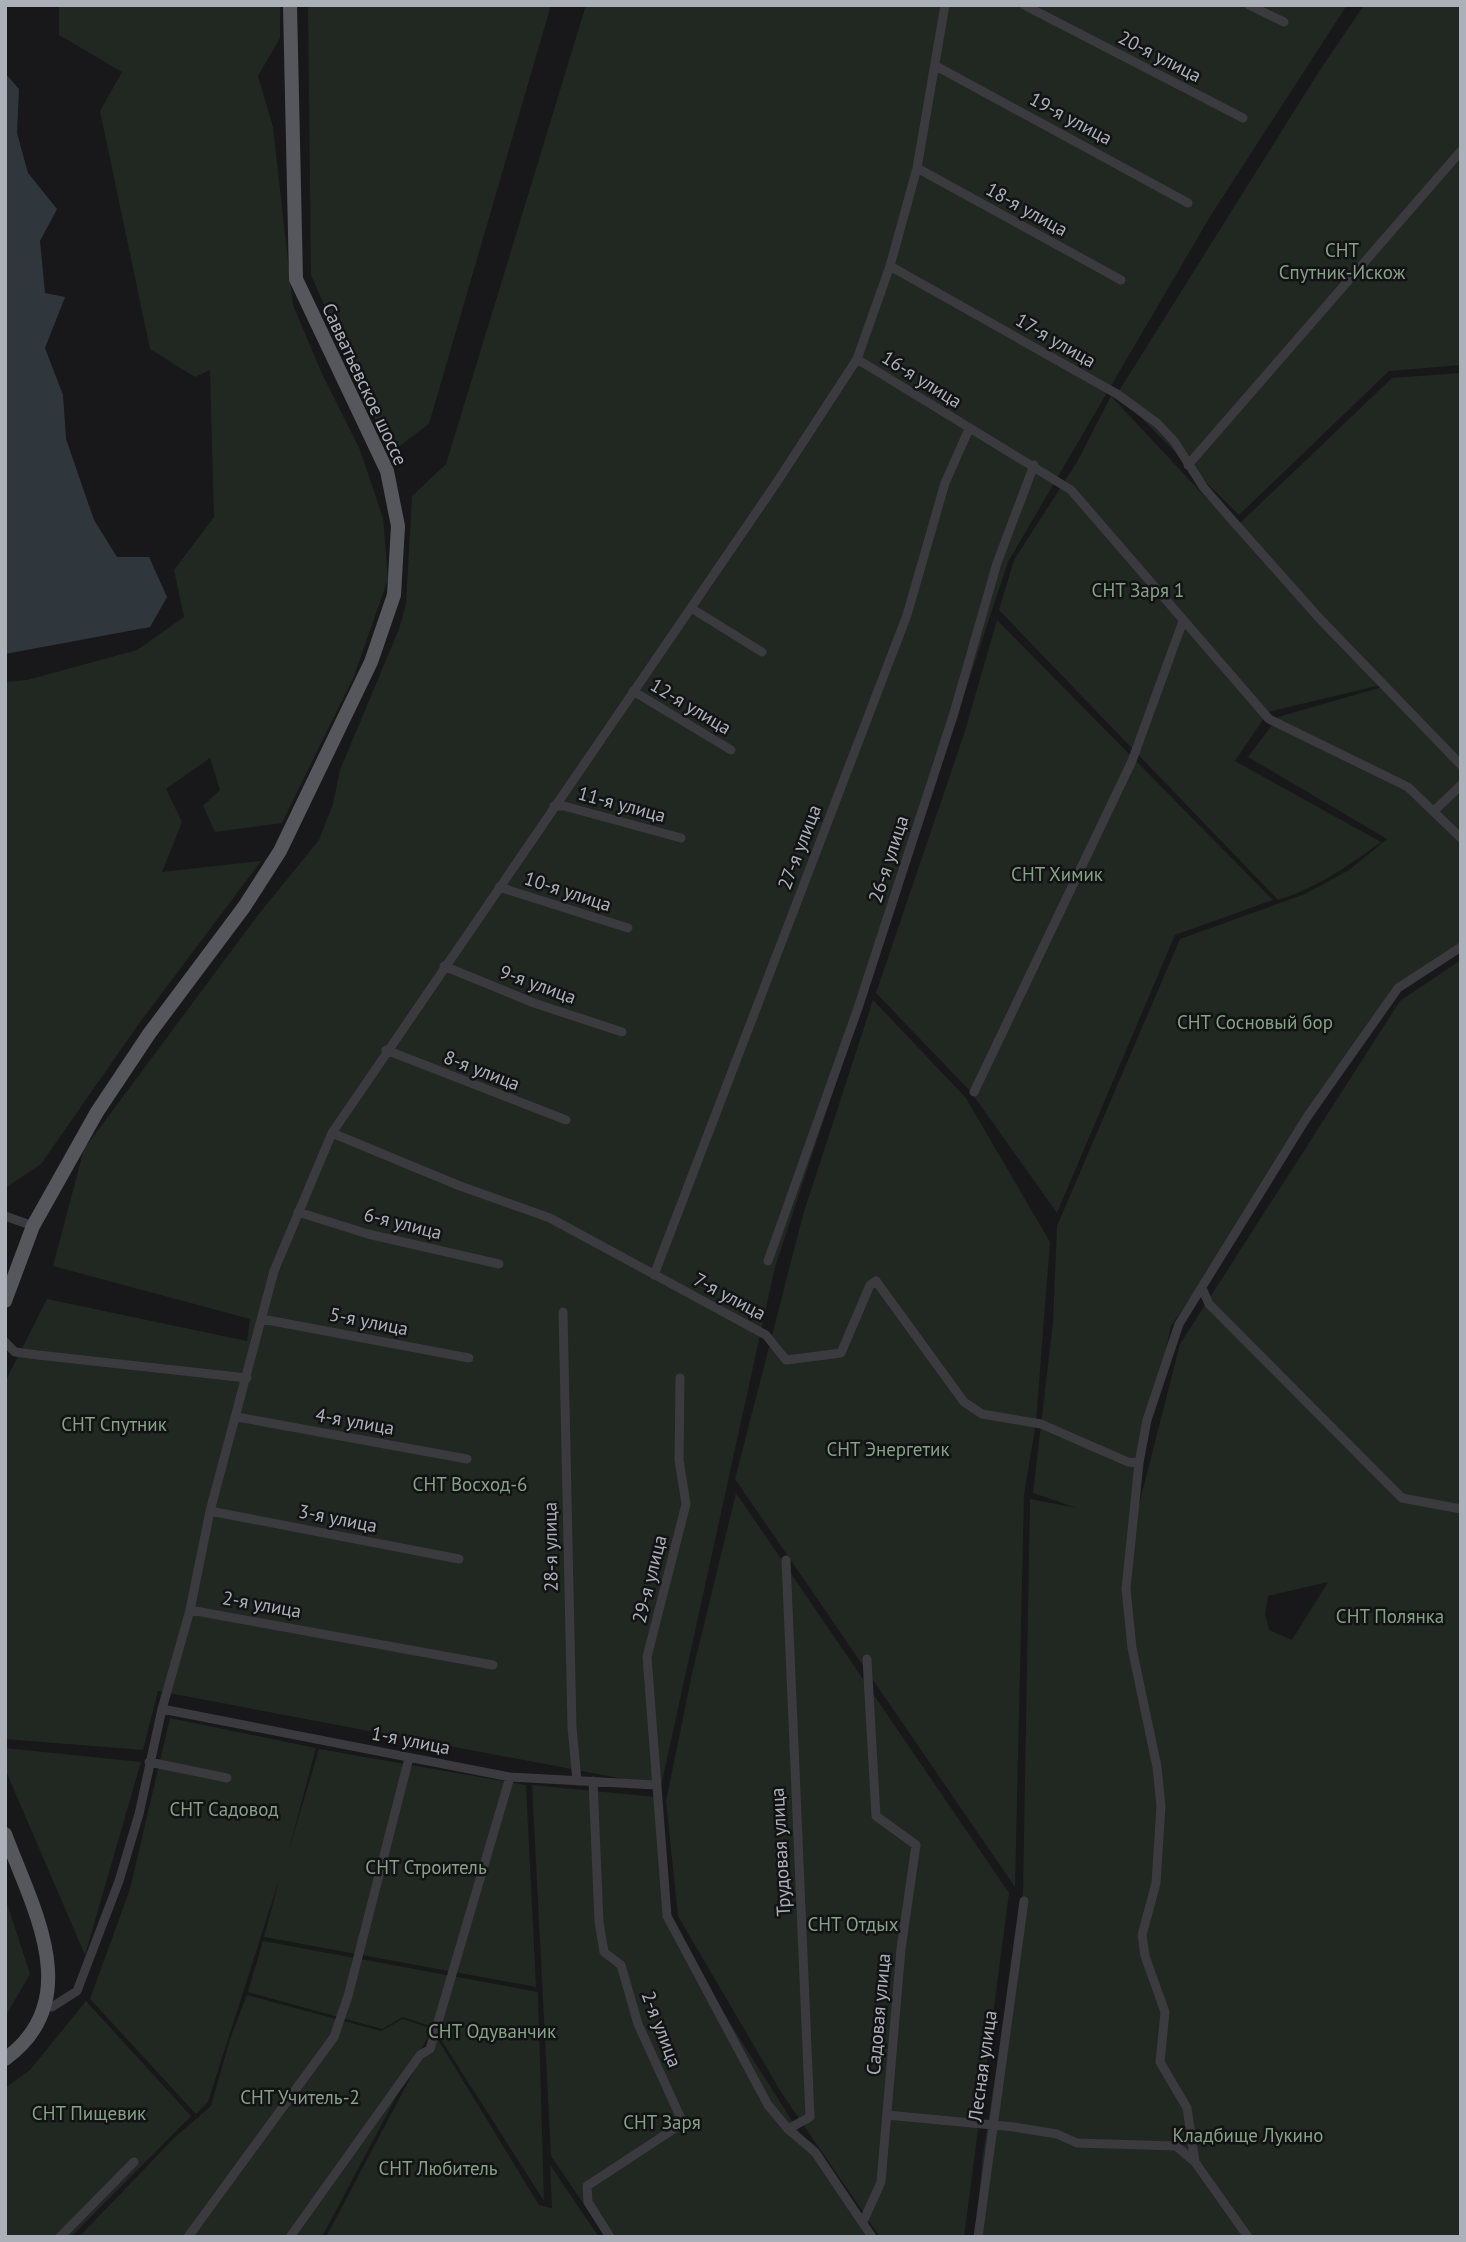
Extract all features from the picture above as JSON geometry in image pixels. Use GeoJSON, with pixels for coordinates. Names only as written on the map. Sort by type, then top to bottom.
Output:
{"type":"FeatureCollection","features":[{"type":"Feature","properties":{"kind":"main road","name":"Савватьевское шоссе"},"geometry":{"type":"LineString","coordinates":[[5,1301],[33,1226],[85,1133],[141,1045],[265,877],[317,779],[377,648],[394,596],[399,554],[394,499],[383,461],[296,279],[290,5]]}},
{"type":"Feature","properties":{"kind":"main road"},"geometry":{"type":"LineString","coordinates":[[5,1834],[46,1950],[50,1978],[45,2006],[28,2038],[5,2059]]}},
{"type":"Feature","properties":{"kind":"street"},"geometry":{"type":"LineString","coordinates":[[45,2006],[52,2007],[77,1990],[98,1941],[139,1814],[162,1709],[190,1610],[210,1511],[274,1271],[332,1133],[386,1050],[691,608],[857,359],[890,266],[917,168],[945,5]]}},
{"type":"Feature","properties":{"kind":"street","name":"20-я улица"},"geometry":{"type":"LineString","coordinates":[[1024,5],[1243,118]]}},
{"type":"Feature","properties":{"kind":"street"},"geometry":{"type":"LineString","coordinates":[[1249,5],[1284,22]]}},
{"type":"Feature","properties":{"kind":"street","name":"19-я улица"},"geometry":{"type":"LineString","coordinates":[[936,66],[1188,203]]}},
{"type":"Feature","properties":{"kind":"street"},"geometry":{"type":"LineString","coordinates":[[1188,465],[1461,151]]}},
{"type":"Feature","properties":{"kind":"street","name":"18-я улица"},"geometry":{"type":"LineString","coordinates":[[917,168],[1121,280]]}},
{"type":"Feature","properties":{"kind":"street","name":"17-я улица"},"geometry":{"type":"LineString","coordinates":[[890,266],[1117,394],[1157,423],[1174,441],[1204,488],[1320,619],[1461,765]]}},
{"type":"Feature","properties":{"kind":"street","name":"16-я улица"},"geometry":{"type":"LineString","coordinates":[[857,359],[1071,490],[1269,719],[1408,787],[1461,838]]}},
{"type":"Feature","properties":{"kind":"street","name":"27-я улица"},"geometry":{"type":"LineString","coordinates":[[654,1275],[902,627],[945,483],[969,429]]}},
{"type":"Feature","properties":{"kind":"street","name":"26-я улица"},"geometry":{"type":"LineString","coordinates":[[768,1261],[858,1008],[954,713],[998,563],[1026,479],[1034,466]]}},
{"type":"Feature","properties":{"kind":"street"},"geometry":{"type":"LineString","coordinates":[[691,608],[762,652]]}},
{"type":"Feature","properties":{"kind":"street"},"geometry":{"type":"LineString","coordinates":[[974,1092],[1132,761],[1183,621]]}},
{"type":"Feature","properties":{"kind":"street","name":"12-я улица"},"geometry":{"type":"LineString","coordinates":[[633,691],[731,750]]}},
{"type":"Feature","properties":{"kind":"street"},"geometry":{"type":"LineString","coordinates":[[1434,811],[1461,785]]}},
{"type":"Feature","properties":{"kind":"street","name":"11-я улица"},"geometry":{"type":"LineString","coordinates":[[554,806],[564,806],[681,838]]}},
{"type":"Feature","properties":{"kind":"street","name":"10-я улица"},"geometry":{"type":"LineString","coordinates":[[499,887],[628,928]]}},
{"type":"Feature","properties":{"kind":"street"},"geometry":{"type":"LineString","coordinates":[[1195,2162],[1187,2108],[1160,2062],[1165,2012],[1145,1956],[1142,1935],[1156,1883],[1161,1806],[1157,1767],[1132,1648],[1126,1589],[1139,1463],[1147,1420],[1179,1325],[1307,1117],[1398,988],[1461,947]]}},
{"type":"Feature","properties":{"kind":"street","name":"9-я улица"},"geometry":{"type":"LineString","coordinates":[[444,966],[534,1003],[621,1032]]}},
{"type":"Feature","properties":{"kind":"street","name":"8-я улица"},"geometry":{"type":"LineString","coordinates":[[386,1050],[566,1120]]}},
{"type":"Feature","properties":{"kind":"street","name":"7-я улица"},"geometry":{"type":"LineString","coordinates":[[332,1133],[460,1186],[550,1218],[766,1335],[786,1360],[841,1353],[870,1285],[876,1281],[964,1402],[982,1414],[1041,1424],[1128,1462],[1139,1463]]}},
{"type":"Feature","properties":{"kind":"street","name":"6-я улица"},"geometry":{"type":"LineString","coordinates":[[299,1212],[368,1234],[499,1264]]}},
{"type":"Feature","properties":{"kind":"street"},"geometry":{"type":"LineString","coordinates":[[5,1216],[33,1226]]}},
{"type":"Feature","properties":{"kind":"street"},"geometry":{"type":"LineString","coordinates":[[1202,1288],[1209,1304],[1402,1497],[1461,1509]]}},
{"type":"Feature","properties":{"kind":"street","name":"28-я улица"},"geometry":{"type":"LineString","coordinates":[[563,1312],[572,1727],[577,1781]]}},
{"type":"Feature","properties":{"kind":"street","name":"5-я улица"},"geometry":{"type":"LineString","coordinates":[[262,1319],[468,1358]]}},
{"type":"Feature","properties":{"kind":"street"},"geometry":{"type":"LineString","coordinates":[[5,1342],[15,1352],[247,1378]]}},
{"type":"Feature","properties":{"kind":"street","name":"29-я улица"},"geometry":{"type":"LineString","coordinates":[[680,1378],[679,1460],[686,1504],[647,1657],[667,1916],[768,2105],[788,2129],[815,2152],[872,2237]]}},
{"type":"Feature","properties":{"kind":"street","name":"4-я улица"},"geometry":{"type":"LineString","coordinates":[[237,1417],[467,1459]]}},
{"type":"Feature","properties":{"kind":"street","name":"3-я улица"},"geometry":{"type":"LineString","coordinates":[[210,1511],[459,1559]]}},
{"type":"Feature","properties":{"kind":"street","name":"Трудовая улица"},"geometry":{"type":"LineString","coordinates":[[786,1560],[810,2117],[788,2129]]}},
{"type":"Feature","properties":{"kind":"street","name":"2-я улица"},"geometry":{"type":"LineString","coordinates":[[190,1610],[493,1665]]}},
{"type":"Feature","properties":{"kind":"street","name":"Садовая улица"},"geometry":{"type":"LineString","coordinates":[[863,2222],[881,2182],[901,1949],[916,1845],[876,1816],[867,1659]]}},
{"type":"Feature","properties":{"kind":"street","name":"1-я улица"},"geometry":{"type":"LineString","coordinates":[[162,1709],[510,1777],[657,1787]]}},
{"type":"Feature","properties":{"kind":"street"},"geometry":{"type":"LineString","coordinates":[[188,2237],[334,2037],[348,1996],[409,1758]]}},
{"type":"Feature","properties":{"kind":"street"},"geometry":{"type":"LineString","coordinates":[[149,1762],[227,1778]]}},
{"type":"Feature","properties":{"kind":"street"},"geometry":{"type":"LineString","coordinates":[[290,2237],[420,2055],[429,2049],[510,1777]]}},
{"type":"Feature","properties":{"kind":"street","name":"2-я улица"},"geometry":{"type":"LineString","coordinates":[[593,1781],[599,1922],[604,1952],[621,1965],[638,2024],[683,2123],[587,2186],[589,2202],[610,2237]]}},
{"type":"Feature","properties":{"kind":"street","name":"Лесная улица"},"geometry":{"type":"LineString","coordinates":[[978,2237],[991,2126],[1024,1901]]}},
{"type":"Feature","properties":{"kind":"street"},"geometry":{"type":"LineString","coordinates":[[887,2115],[1057,2134],[1077,2143],[1176,2147],[1195,2162],[1248,2237]]}},
{"type":"Feature","properties":{"kind":"street"},"geometry":{"type":"LineString","coordinates":[[60,2237],[134,2162]]}},
{"type":"Feature","properties":{"kind":"green space"},"geometry":{"type":"Polygon","coordinates":[[[59,5],[280,5],[280,38],[258,76],[273,127],[293,305],[322,374],[360,450],[383,518],[388,579],[354,676],[282,823],[215,832],[203,806],[220,790],[210,758],[166,789],[182,822],[162,872],[261,861],[138,1025],[41,1164],[5,1188],[5,682],[27,680],[137,650],[184,617],[174,570],[214,517],[210,370],[195,377],[150,349],[100,111],[122,72],[59,35],[59,5]]]}},
{"type":"Feature","properties":{"kind":"green space"},"geometry":{"type":"Polygon","coordinates":[[[308,5],[551,5],[429,424],[390,453],[311,275],[308,5]]]}},
{"type":"Feature","properties":{"kind":"green space","name":"СНТ Восход-6"},"geometry":{"type":"Polygon","coordinates":[[[586,5],[1347,5],[1211,215],[1008,562],[775,1267],[661,1786],[158,1691],[143,1750],[5,1739],[6,1380],[47,1299],[247,1341],[250,1319],[53,1266],[84,1149],[258,915],[319,840],[333,804],[340,770],[399,629],[406,604],[412,496],[446,464],[586,5]]]}},
{"type":"Feature","properties":{"kind":"green space","name":"СНТ Спутник-Искож"},"geometry":{"type":"Polygon","coordinates":[[[1364,5],[1461,5],[1461,365],[1389,371],[1239,515],[1117,394],[1318,73],[1364,5]]]}},
{"type":"Feature","properties":{"kind":"green space"},"geometry":{"type":"Polygon","coordinates":[[[1461,373],[1461,950],[1401,988],[1171,1326],[1130,1519],[1135,1520],[1180,1344],[1400,1001],[1461,960],[1461,2237],[977,2237],[982,2161],[1023,1893],[1030,1499],[1077,1508],[1033,1493],[1053,1322],[1057,1226],[1180,939],[1305,894],[1349,870],[1387,839],[1248,757],[1278,717],[1386,686],[1239,524],[1392,378],[1461,373]],[[1328,1582],[1268,1596],[1265,1614],[1269,1630],[1292,1640],[1328,1582]]]}},
{"type":"Feature","properties":{"kind":"green space","name":"СНТ Заря 1"},"geometry":{"type":"Polygon","coordinates":[[[1111,396],[1381,685],[1268,712],[1235,761],[1381,842],[1332,876],[1278,900],[999,610],[1014,560],[1077,462],[1111,396]]]}},
{"type":"Feature","properties":{"kind":"green space","name":"СНТ Химик"},"geometry":{"type":"Polygon","coordinates":[[[997,620],[1273,900],[1175,935],[1057,1213],[971,1092],[876,993],[965,731],[997,620]]]}},
{"type":"Feature","properties":{"kind":"green space","name":"СНТ Энергетик"},"geometry":{"type":"Polygon","coordinates":[[[873,1000],[966,1098],[1050,1242],[1036,1422],[1024,1494],[1015,1887],[735,1479],[803,1215],[873,1000]]]}},
{"type":"Feature","properties":{"kind":"green space","name":"СНТ Отдых"},"geometry":{"type":"Polygon","coordinates":[[[736,1493],[1009,1893],[964,2237],[880,2237],[781,2092],[678,1916],[666,1801],[692,1674],[736,1493]]]}},
{"type":"Feature","properties":{"kind":"green space"},"geometry":{"type":"Polygon","coordinates":[[[170,1718],[316,1748],[288,1853],[319,1749],[526,1785],[536,1987],[264,1937],[280,1877],[208,2102],[196,2114],[90,1999],[130,1889],[170,1718]]]}},
{"type":"Feature","properties":{"kind":"green space"},"geometry":{"type":"Polygon","coordinates":[[[5,1748],[141,1762],[85,1955],[5,1769],[5,1748]]]}},
{"type":"Feature","properties":{"kind":"green space","name":"СНТ Заря"},"geometry":{"type":"Polygon","coordinates":[[[532,1785],[656,1797],[672,1932],[866,2237],[606,2237],[551,2156],[532,1785]]]}},
{"type":"Feature","properties":{"kind":"green space"},"geometry":{"type":"Polygon","coordinates":[[[5,1897],[30,1974],[5,2017],[5,1897]]]}},
{"type":"Feature","properties":{"kind":"green space","name":"СНТ Одуванчик"},"geometry":{"type":"Polygon","coordinates":[[[263,1941],[538,1992],[544,2201],[433,2027],[403,2017],[382,2029],[248,1992],[263,1941]]]}},
{"type":"Feature","properties":{"kind":"green space","name":"СНТ Учитель-2"},"geometry":{"type":"Polygon","coordinates":[[[247,1995],[381,2031],[403,2019],[432,2029],[322,2237],[79,2237],[174,2138],[211,2106],[230,2039],[247,1995]]]}},
{"type":"Feature","properties":{"kind":"green space","name":"СНТ Пищевик"},"geometry":{"type":"Polygon","coordinates":[[[86,2001],[191,2116],[71,2237],[5,2237],[5,2088],[30,2070],[86,2001]]]}},
{"type":"Feature","properties":{"kind":"green space","name":"СНТ Любитель"},"geometry":{"type":"Polygon","coordinates":[[[434,2033],[539,2205],[552,2208],[550,2165],[599,2237],[326,2237],[434,2033]]]}},
{"type":"Feature","properties":{"kind":"shaded area"},"geometry":{"type":"Polygon","coordinates":[[[5,73],[19,89],[17,133],[28,173],[57,209],[40,241],[45,293],[65,297],[45,348],[63,395],[66,439],[94,520],[117,557],[149,557],[167,597],[150,627],[5,654],[5,73]]]}},
{"type":"Feature","properties":{"kind":"park label","name":"СНТ Сосновый бор"},"geometry":{"type":"Point","coordinates":[1255,1022]}},
{"type":"Feature","properties":{"kind":"park label","name":"СНТ Спутник"},"geometry":{"type":"Point","coordinates":[114,1424]}},
{"type":"Feature","properties":{"kind":"park label","name":"СНТ Полянка"},"geometry":{"type":"Point","coordinates":[1390,1616]}},
{"type":"Feature","properties":{"kind":"park label","name":"СНТ Садовод"},"geometry":{"type":"Point","coordinates":[224,1809]}},
{"type":"Feature","properties":{"kind":"park label","name":"СНТ Строитель"},"geometry":{"type":"Point","coordinates":[426,1867]}},
{"type":"Feature","properties":{"kind":"park label","name":"Кладбище Лукино"},"geometry":{"type":"Point","coordinates":[1248,2135]}}]}
